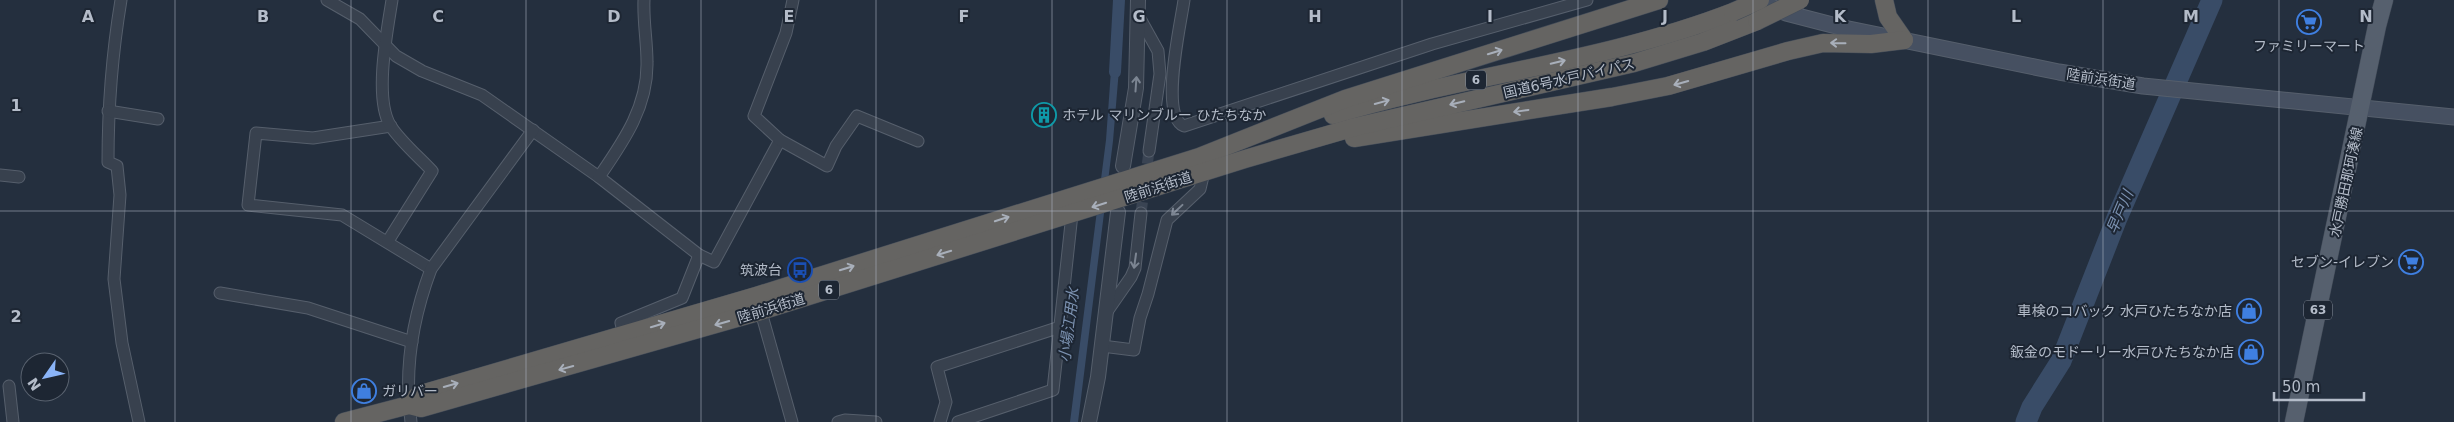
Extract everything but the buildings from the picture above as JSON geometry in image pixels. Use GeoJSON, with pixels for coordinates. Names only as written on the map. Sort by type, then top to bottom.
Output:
{"type":"FeatureCollection","features":[{"type":"Feature","properties":{"kind":"highway"},"geometry":{"type":"LineString","coordinates":[[1218,150],[1345,99],[1660,0]]}},
{"type":"Feature","properties":{"kind":"highway","name":"国道6号水戸バイパス"},"geometry":{"type":"LineString","coordinates":[[1218,150],[1388,100],[1638,43],[1696,26],[1760,0]]}},
{"type":"Feature","properties":{"kind":"highway","name":"国道6号水戸バイパス"},"geometry":{"type":"LineString","coordinates":[[1245,159],[1356,127],[1663,55],[1756,21],[1800,0]]}},
{"type":"Feature","properties":{"kind":"highway"},"geometry":{"type":"LineString","coordinates":[[1245,159],[1360,136],[1612,98],[1668,86],[1788,51],[1823,43],[1871,44],[1904,40],[1888,17],[1884,0]]}},
{"type":"Feature","properties":{"kind":"highway","name":"陸前浜街道"},"geometry":{"type":"LineString","coordinates":[[410,414],[418,395],[624,336],[758,304],[1218,150]]}},
{"type":"Feature","properties":{"kind":"highway","name":"陸前浜街道"},"geometry":{"type":"LineString","coordinates":[[344,422],[410,414],[421,408],[758,304],[1072,214],[1245,159]]}},
{"type":"Feature","properties":{"kind":"main road","name":"陸前浜街道"},"geometry":{"type":"LineString","coordinates":[[1755,0],[1786,13],[1904,40],[2050,70],[2142,86],[2454,117]]}},
{"type":"Feature","properties":{"kind":"main road","name":"水戸勝田那珂湊線"},"geometry":{"type":"LineString","coordinates":[[2294,422],[2384,0]]}},
{"type":"Feature","properties":{"kind":"street"},"geometry":{"type":"LineString","coordinates":[[121,0],[112,59],[108,112],[108,162],[117,166],[120,195],[114,279],[122,343],[139,422]]}},
{"type":"Feature","properties":{"kind":"street"},"geometry":{"type":"LineString","coordinates":[[327,0],[360,19],[396,56],[422,70],[482,95],[599,177],[699,255],[714,262],[780,140]]}},
{"type":"Feature","properties":{"kind":"street"},"geometry":{"type":"LineString","coordinates":[[388,241],[432,171],[390,126],[386,113],[382,75],[392,0]]}},
{"type":"Feature","properties":{"kind":"street"},"geometry":{"type":"LineString","coordinates":[[599,177],[627,136],[642,97],[647,64],[644,0]]}},
{"type":"Feature","properties":{"kind":"street"},"geometry":{"type":"LineString","coordinates":[[793,0],[786,33],[754,116],[780,140],[826,166],[836,146],[857,116],[918,141]]}},
{"type":"Feature","properties":{"kind":"street"},"geometry":{"type":"LineString","coordinates":[[1123,166],[1136,88],[1138,0]]}},
{"type":"Feature","properties":{"kind":"street"},"geometry":{"type":"LineString","coordinates":[[1184,0],[1172,72],[1175,117],[1179,124],[1184,126],[1432,44],[1587,0]]}},
{"type":"Feature","properties":{"kind":"street"},"geometry":{"type":"LineString","coordinates":[[1138,16],[1158,51],[1160,74],[1149,151]]}},
{"type":"Feature","properties":{"kind":"street"},"geometry":{"type":"LineString","coordinates":[[108,112],[158,119]]}},
{"type":"Feature","properties":{"kind":"street"},"geometry":{"type":"LineString","coordinates":[[390,126],[312,138],[256,133],[248,204],[342,215],[388,241],[431,269]]}},
{"type":"Feature","properties":{"kind":"street"},"geometry":{"type":"LineString","coordinates":[[410,414],[409,374],[412,342],[424,288],[431,269],[533,130]]}},
{"type":"Feature","properties":{"kind":"street"},"geometry":{"type":"LineString","coordinates":[[1102,346],[1134,350],[1140,318],[1167,220],[1200,189],[1204,172]]}},
{"type":"Feature","properties":{"kind":"street"},"geometry":{"type":"LineString","coordinates":[[0,175],[19,177]]}},
{"type":"Feature","properties":{"kind":"street"},"geometry":{"type":"LineString","coordinates":[[1089,422],[1102,346],[1118,212]]}},
{"type":"Feature","properties":{"kind":"street"},"geometry":{"type":"LineString","coordinates":[[1106,313],[1132,277],[1135,268],[1141,213]]}},
{"type":"Feature","properties":{"kind":"street"},"geometry":{"type":"LineString","coordinates":[[958,422],[1053,390],[1072,214]]}},
{"type":"Feature","properties":{"kind":"street"},"geometry":{"type":"LineString","coordinates":[[624,336],[621,323],[682,298],[699,255]]}},
{"type":"Feature","properties":{"kind":"street"},"geometry":{"type":"LineString","coordinates":[[220,293],[308,308],[412,342]]}},
{"type":"Feature","properties":{"kind":"street"},"geometry":{"type":"LineString","coordinates":[[758,304],[792,422]]}},
{"type":"Feature","properties":{"kind":"street"},"geometry":{"type":"LineString","coordinates":[[944,422],[940,422],[946,402],[937,367],[1060,327]]}},
{"type":"Feature","properties":{"kind":"street"},"geometry":{"type":"LineString","coordinates":[[8,386],[12,422]]}},
{"type":"Feature","properties":{"kind":"street"},"geometry":{"type":"LineString","coordinates":[[838,422],[845,420],[876,422]]}},
{"type":"Feature","properties":{"kind":"water"},"geometry":{"type":"Polygon","coordinates":[[[1112,56],[1120,57],[1113,141],[1078,422],[1070,422],[1106,140],[1112,56]]]}},
{"type":"Feature","properties":{"kind":"waterway","name":"小場江用水"},"geometry":{"type":"LineString","coordinates":[[1115,72],[1119,0]]}},
{"type":"Feature","properties":{"kind":"waterway","name":"早戸川"},"geometry":{"type":"LineString","coordinates":[[2026,422],[2032,407],[2061,361],[2117,218],[2212,0]]}},
{"type":"Feature","properties":{"kind":"tunnel"},"geometry":{"type":"LineString","coordinates":[[1141,213],[1149,151]]}},
{"type":"Feature","properties":{"kind":"place","name":"ファミリーマート"},"geometry":{"type":"Point","coordinates":[2309,22]}},
{"type":"Feature","properties":{"kind":"place","name":"ホテル マリンブルー ひたちなか"},"geometry":{"type":"Point","coordinates":[1044,115]}},
{"type":"Feature","properties":{"kind":"place","name":"セブン-イレブン"},"geometry":{"type":"Point","coordinates":[2411,262]}},
{"type":"Feature","properties":{"kind":"place","name":"筑波台"},"geometry":{"type":"Point","coordinates":[800,270]}},
{"type":"Feature","properties":{"kind":"place","name":"車検のコバック 水戸ひたちなか店"},"geometry":{"type":"Point","coordinates":[2249,311]}},
{"type":"Feature","properties":{"kind":"place","name":"鈑金のモドーリー水戸ひたちなか店"},"geometry":{"type":"Point","coordinates":[2251,352]}},
{"type":"Feature","properties":{"kind":"place","name":"ガリバー"},"geometry":{"type":"Point","coordinates":[364,391]}}]}
